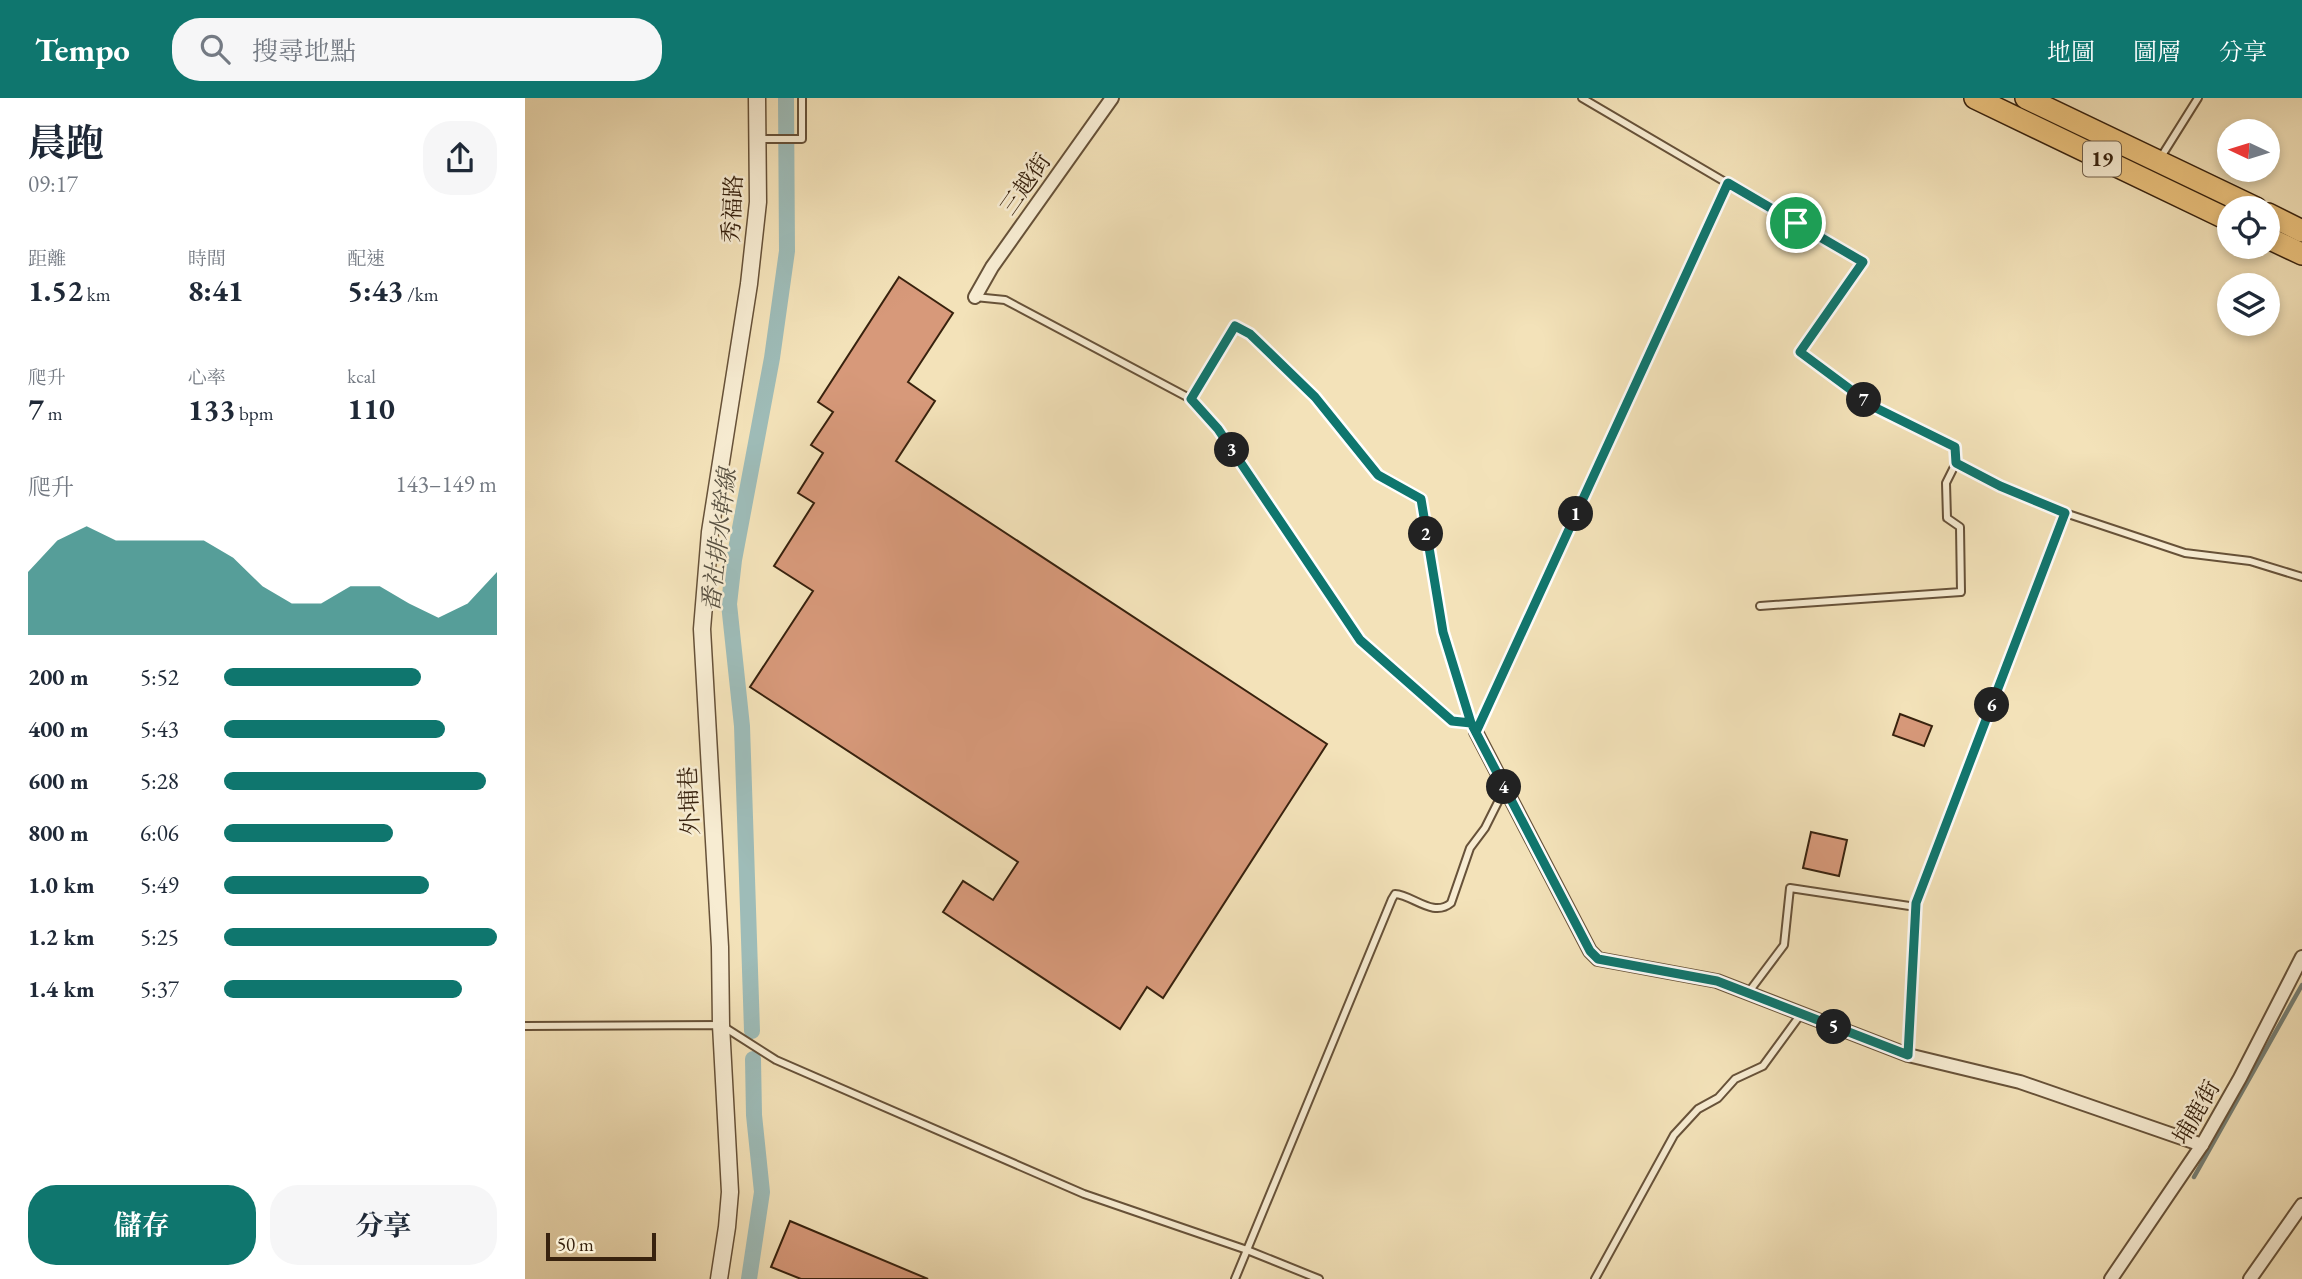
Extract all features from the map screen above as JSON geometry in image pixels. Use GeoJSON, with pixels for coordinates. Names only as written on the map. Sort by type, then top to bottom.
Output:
{"type":"FeatureCollection","features":[{"type":"Feature","properties":{"kind":"main road","name":"19"},"geometry":{"type":"LineString","coordinates":[[1975,98],[2217,214]]}},
{"type":"Feature","properties":{"kind":"main road","name":"19"},"geometry":{"type":"LineString","coordinates":[[2027,98],[2231,196]]}},
{"type":"Feature","properties":{"kind":"main road"},"geometry":{"type":"LineString","coordinates":[[2280,220],[2302,230]]}},
{"type":"Feature","properties":{"kind":"main road"},"geometry":{"type":"LineString","coordinates":[[2280,244],[2302,254]]}},
{"type":"Feature","properties":{"kind":"street","name":"秀福路"},"geometry":{"type":"LineString","coordinates":[[744,322],[758,202],[757,98]]}},
{"type":"Feature","properties":{"kind":"street","name":"三越街"},"geometry":{"type":"LineString","coordinates":[[975,297],[992,267],[1112,98]]}},
{"type":"Feature","properties":{"kind":"street","name":"外埔巷"},"geometry":{"type":"LineString","coordinates":[[719,1279],[730,1192],[721,1026],[720,947],[702,629],[710,532],[744,322]]}},
{"type":"Feature","properties":{"kind":"street"},"geometry":{"type":"LineString","coordinates":[[1474,728],[1590,951],[1598,959],[1717,981],[1908,1055],[2020,1082],[2202,1145]]}},
{"type":"Feature","properties":{"kind":"street","name":"埔鹿街"},"geometry":{"type":"LineString","coordinates":[[2111,1279],[2202,1145],[2302,957]]}},
{"type":"Feature","properties":{"kind":"street"},"geometry":{"type":"LineString","coordinates":[[2250,1279],[2302,1205]]}},
{"type":"Feature","properties":{"kind":"lane"},"geometry":{"type":"LineString","coordinates":[[758,139],[802,139],[802,98]]}},
{"type":"Feature","properties":{"kind":"lane"},"geometry":{"type":"LineString","coordinates":[[1582,98],[1863,262],[1800,352],[1874,407],[1955,447],[1956,463],[1945,483],[1947,519],[1960,527],[1961,592],[1760,606]]}},
{"type":"Feature","properties":{"kind":"lane"},"geometry":{"type":"LineString","coordinates":[[2158,161],[2198,98]]}},
{"type":"Feature","properties":{"kind":"lane"},"geometry":{"type":"LineString","coordinates":[[1474,728],[1728,183]]}},
{"type":"Feature","properties":{"kind":"lane"},"geometry":{"type":"LineString","coordinates":[[975,297],[1006,300],[1191,399],[1218,429],[1360,640],[1452,721],[1474,728]]}},
{"type":"Feature","properties":{"kind":"lane"},"geometry":{"type":"LineString","coordinates":[[1191,399],[1235,326],[1250,334],[1315,397],[1378,475],[1421,499],[1443,632],[1474,728]]}},
{"type":"Feature","properties":{"kind":"lane"},"geometry":{"type":"LineString","coordinates":[[1956,463],[2000,486],[2065,513],[2185,553],[2250,561],[2302,578]]}},
{"type":"Feature","properties":{"kind":"lane"},"geometry":{"type":"LineString","coordinates":[[1908,1055],[1916,907],[2065,513]]}},
{"type":"Feature","properties":{"kind":"lane"},"geometry":{"type":"LineString","coordinates":[[1235,1279],[1392,899],[1395,894],[1400,893],[1416,903],[1437,908],[1445,908],[1451,903],[1470,848],[1485,828],[1505,789]]}},
{"type":"Feature","properties":{"kind":"lane"},"geometry":{"type":"LineString","coordinates":[[1748,993],[1784,945],[1790,888],[1916,907]]}},
{"type":"Feature","properties":{"kind":"lane"},"geometry":{"type":"LineString","coordinates":[[1595,1279],[1674,1135],[1698,1109],[1718,1098],[1735,1079],[1763,1066],[1801,1014]]}},
{"type":"Feature","properties":{"kind":"lane"},"geometry":{"type":"LineString","coordinates":[[525,1026],[721,1026],[776,1060],[1084,1194],[1247,1250],[1319,1279]]}},
{"type":"Feature","properties":{"kind":"building"},"geometry":{"type":"Polygon","coordinates":[[[899,277],[953,313],[908,382],[935,401],[896,461],[1327,744],[1163,998],[1147,987],[1120,1029],[943,912],[963,881],[993,900],[1018,862],[750,687],[813,591],[774,566],[814,503],[798,493],[823,453],[811,445],[833,412],[818,402],[899,277]]]}},
{"type":"Feature","properties":{"kind":"building"},"geometry":{"type":"Polygon","coordinates":[[[1900,714],[1932,726],[1924,746],[1893,735],[1900,714]]]}},
{"type":"Feature","properties":{"kind":"building"},"geometry":{"type":"Polygon","coordinates":[[[1811,832],[1847,840],[1839,876],[1803,868],[1811,832]]]}},
{"type":"Feature","properties":{"kind":"building"},"geometry":{"type":"Polygon","coordinates":[[[790,1221],[928,1279],[801,1279],[771,1267],[790,1221]]]}},
{"type":"Feature","properties":{"kind":"waterway","name":"番社排水幹線"},"geometry":{"type":"LineString","coordinates":[[752,1031],[742,726],[729,604],[734,560],[772,358],[787,251],[786,98]]}},
{"type":"Feature","properties":{"kind":"waterway"},"geometry":{"type":"LineString","coordinates":[[2194,1177],[2302,985]]}},
{"type":"Feature","properties":{"kind":"waterway","name":"番社排水幹線"},"geometry":{"type":"LineString","coordinates":[[749,1279],[762,1192],[754,1115],[753,1059]]}},
{"type":"Feature","properties":{"kind":"route"},"geometry":{"type":"LineString","coordinates":[[1728,183],[1796,223],[1863,262],[1800,352],[1874,407],[1955,447],[1956,463],[2000,486],[2065,513],[1916,903],[1908,1055],[1717,981],[1598,959],[1590,951],[1471,723],[1452,721],[1360,640],[1218,429],[1191,399],[1235,326],[1250,334],[1315,397],[1378,475],[1421,499],[1443,632],[1476,732],[1728,183]]}}]}
